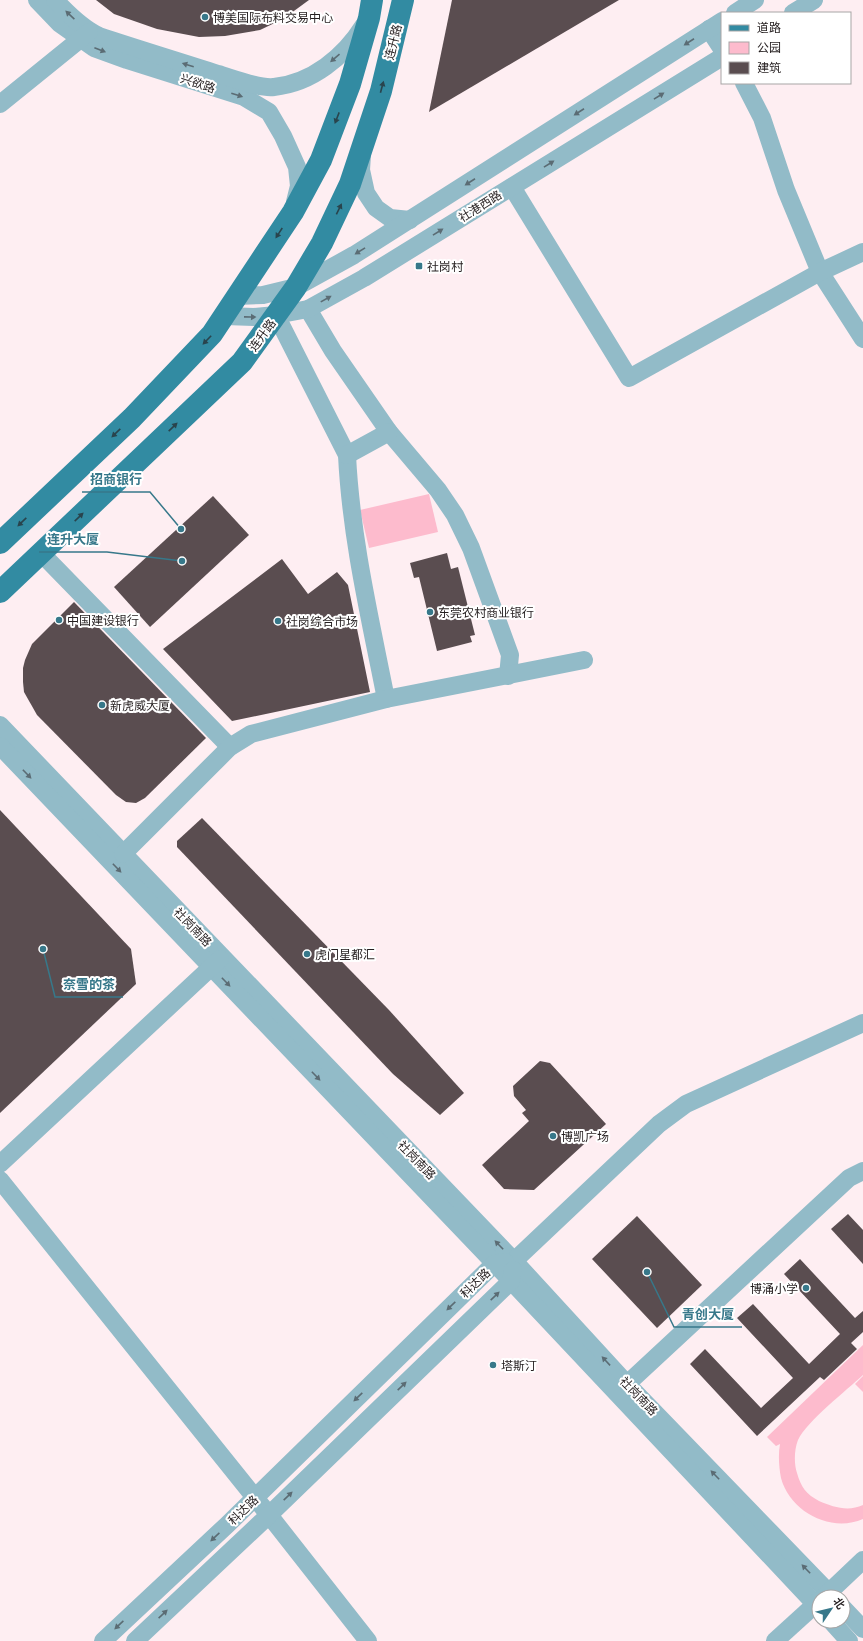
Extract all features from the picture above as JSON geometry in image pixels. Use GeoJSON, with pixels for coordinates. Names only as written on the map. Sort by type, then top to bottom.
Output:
{"type":"FeatureCollection","features":[{"type":"Feature","properties":{"kind":"main road","name":"连升路"},"geometry":{"type":"LineString","coordinates":[[0,592],[242,362],[296,287],[322,243],[350,184],[381,91],[403,0]]}},
{"type":"Feature","properties":{"kind":"main road"},"geometry":{"type":"LineString","coordinates":[[0,543],[132,418],[212,334],[225,316],[293,212],[321,160],[350,84],[370,9]]}},
{"type":"Feature","properties":{"kind":"street","name":"兴欲路"},"geometry":{"type":"LineString","coordinates":[[37,0],[60,24],[85,36],[131,47],[246,82],[272,88],[296,83],[318,72],[337,57],[355,39],[370,9]]}},
{"type":"Feature","properties":{"kind":"street","name":"兴欲路"},"geometry":{"type":"LineString","coordinates":[[56,0],[68,13],[94,48],[126,60],[244,97],[269,112],[283,136],[297,167],[299,186],[293,212]]}},
{"type":"Feature","properties":{"kind":"street"},"geometry":{"type":"LineString","coordinates":[[737,12],[755,0]]}},
{"type":"Feature","properties":{"kind":"street"},"geometry":{"type":"LineString","coordinates":[[795,12],[814,0]]}},
{"type":"Feature","properties":{"kind":"street"},"geometry":{"type":"LineString","coordinates":[[237,296],[263,295],[296,287],[354,255],[716,25],[721,45]]}},
{"type":"Feature","properties":{"kind":"street"},"geometry":{"type":"LineString","coordinates":[[0,104],[85,36]]}},
{"type":"Feature","properties":{"kind":"street","name":"社港西路"},"geometry":{"type":"LineString","coordinates":[[225,316],[254,317],[276,315],[308,309],[364,278],[721,58]]}},
{"type":"Feature","properties":{"kind":"street"},"geometry":{"type":"LineString","coordinates":[[745,84],[762,118],[786,190],[820,272],[863,339]]}},
{"type":"Feature","properties":{"kind":"street"},"geometry":{"type":"LineString","coordinates":[[363,146],[361,170],[366,193],[376,208],[390,218],[410,220]]}},
{"type":"Feature","properties":{"kind":"street"},"geometry":{"type":"LineString","coordinates":[[512,187],[629,378],[820,272],[863,252]]}},
{"type":"Feature","properties":{"kind":"street"},"geometry":{"type":"LineString","coordinates":[[308,309],[334,351],[389,432],[438,490],[455,515],[471,548],[510,656],[508,676]]}},
{"type":"Feature","properties":{"kind":"street"},"geometry":{"type":"LineString","coordinates":[[276,315],[347,455],[348,477],[360,572],[386,699]]}},
{"type":"Feature","properties":{"kind":"street"},"geometry":{"type":"LineString","coordinates":[[347,455],[389,432]]}},
{"type":"Feature","properties":{"kind":"street"},"geometry":{"type":"LineString","coordinates":[[41,553],[230,747]]}},
{"type":"Feature","properties":{"kind":"street"},"geometry":{"type":"LineString","coordinates":[[123,854],[230,747],[251,734],[386,699],[584,660]]}},
{"type":"Feature","properties":{"kind":"street","name":"社岗南路"},"geometry":{"type":"LineString","coordinates":[[0,725],[123,854],[217,962],[494,1264],[812,1589]]}},
{"type":"Feature","properties":{"kind":"street","name":"社岗南路"},"geometry":{"type":"LineString","coordinates":[[0,746],[514,1261],[813,1589]]}},
{"type":"Feature","properties":{"kind":"street"},"geometry":{"type":"LineString","coordinates":[[0,1164],[217,962]]}},
{"type":"Feature","properties":{"kind":"street"},"geometry":{"type":"LineString","coordinates":[[511,1281],[514,1261],[659,1124],[686,1104],[863,1023]]}},
{"type":"Feature","properties":{"kind":"street"},"geometry":{"type":"LineString","coordinates":[[627,1384],[849,1178],[863,1171]]}},
{"type":"Feature","properties":{"kind":"street"},"geometry":{"type":"LineString","coordinates":[[0,1180],[269,1515],[368,1641]]}},
{"type":"Feature","properties":{"kind":"street","name":"科达路"},"geometry":{"type":"LineString","coordinates":[[103,1641],[255,1498],[494,1264],[514,1261]]}},
{"type":"Feature","properties":{"kind":"street","name":"科达路"},"geometry":{"type":"LineString","coordinates":[[135,1641],[269,1515],[511,1281]]}},
{"type":"Feature","properties":{"kind":"street"},"geometry":{"type":"LineString","coordinates":[[834,1589],[863,1560]]}},
{"type":"Feature","properties":{"kind":"street"},"geometry":{"type":"LineString","coordinates":[[776,1641],[811,1610]]}},
{"type":"Feature","properties":{"kind":"street"},"geometry":{"type":"LineString","coordinates":[[851,1616],[863,1629]]}},
{"type":"Feature","properties":{"kind":"street"},"geometry":{"type":"LineString","coordinates":[[839,1629],[850,1641]]}},
{"type":"Feature","properties":{"kind":"green space"},"geometry":{"type":"Polygon","coordinates":[[[429,494],[438,532],[369,548],[360,510],[429,494]]]}},
{"type":"Feature","properties":{"kind":"green space"},"geometry":{"type":"Polygon","coordinates":[[[863,1345],[863,1375],[810,1424],[798,1440],[795,1452],[797,1473],[802,1486],[807,1493],[819,1501],[835,1507],[852,1508],[863,1505],[863,1519],[851,1523],[825,1521],[802,1510],[793,1501],[781,1478],[779,1461],[780,1444],[776,1446],[767,1437],[863,1345]]]}},
{"type":"Feature","properties":{"kind":"green space"},"geometry":{"type":"Polygon","coordinates":[[[863,1376],[863,1392],[855,1384],[863,1376]]]}},
{"type":"Feature","properties":{"kind":"building","name":"博美国际布料交易中心"},"geometry":{"type":"Polygon","coordinates":[[[96,0],[309,0],[283,19],[260,30],[225,36],[199,37],[157,29],[114,14],[96,0]]]}},
{"type":"Feature","properties":{"kind":"building"},"geometry":{"type":"Polygon","coordinates":[[[452,0],[619,0],[429,112],[452,0]]]}},
{"type":"Feature","properties":{"kind":"building"},"geometry":{"type":"Polygon","coordinates":[[[213,496],[249,535],[150,627],[114,587],[213,496]]]}},
{"type":"Feature","properties":{"kind":"building"},"geometry":{"type":"Polygon","coordinates":[[[447,553],[451,569],[458,567],[475,635],[470,636],[472,642],[437,651],[419,577],[414,578],[410,563],[447,553]]]}},
{"type":"Feature","properties":{"kind":"building","name":"社岗综合市场"},"geometry":{"type":"Polygon","coordinates":[[[282,559],[308,594],[337,572],[348,585],[370,692],[232,721],[163,649],[282,559]]]}},
{"type":"Feature","properties":{"kind":"building","name":"新虎威大厦"},"geometry":{"type":"Polygon","coordinates":[[[74,602],[206,738],[145,798],[136,803],[126,802],[116,795],[37,715],[24,692],[23,668],[32,644],[74,602]]]}},
{"type":"Feature","properties":{"kind":"building"},"geometry":{"type":"Polygon","coordinates":[[[0,810],[131,949],[136,984],[0,1113],[0,810]]]}},
{"type":"Feature","properties":{"kind":"building","name":"虎门星都汇"},"geometry":{"type":"Polygon","coordinates":[[[202,818],[389,1010],[464,1093],[440,1115],[393,1074],[177,847],[177,841],[202,818]]]}},
{"type":"Feature","properties":{"kind":"building","name":"博凯广场"},"geometry":{"type":"Polygon","coordinates":[[[540,1061],[550,1063],[606,1124],[534,1190],[504,1189],[482,1165],[529,1121],[522,1113],[526,1110],[514,1096],[513,1086],[540,1061]]]}},
{"type":"Feature","properties":{"kind":"building"},"geometry":{"type":"Polygon","coordinates":[[[848,1214],[863,1230],[863,1264],[831,1229],[848,1214]]]}},
{"type":"Feature","properties":{"kind":"building"},"geometry":{"type":"Polygon","coordinates":[[[637,1216],[702,1285],[657,1328],[592,1259],[637,1216]]]}},
{"type":"Feature","properties":{"kind":"building"},"geometry":{"type":"Polygon","coordinates":[[[800,1259],[855,1318],[863,1311],[863,1332],[851,1343],[857,1349],[824,1380],[820,1377],[757,1436],[690,1364],[705,1349],[761,1408],[793,1378],[737,1318],[753,1304],[809,1364],[840,1334],[784,1274],[800,1259]]]}},
{"type":"Feature","properties":{"kind":"place","name":"博美国际布料交易中心"},"geometry":{"type":"Point","coordinates":[205,17]}},
{"type":"Feature","properties":{"kind":"place","name":"社岗村"},"geometry":{"type":"Point","coordinates":[419,266]}},
{"type":"Feature","properties":{"kind":"place","name":"招商银行"},"geometry":{"type":"Point","coordinates":[181,529]}},
{"type":"Feature","properties":{"kind":"place","name":"连升大厦"},"geometry":{"type":"Point","coordinates":[182,561]}},
{"type":"Feature","properties":{"kind":"place","name":"东莞农村商业银行"},"geometry":{"type":"Point","coordinates":[430,612]}},
{"type":"Feature","properties":{"kind":"place","name":"中国建设银行"},"geometry":{"type":"Point","coordinates":[59,620]}},
{"type":"Feature","properties":{"kind":"place","name":"社岗综合市场"},"geometry":{"type":"Point","coordinates":[278,621]}},
{"type":"Feature","properties":{"kind":"place","name":"新虎威大厦"},"geometry":{"type":"Point","coordinates":[102,705]}},
{"type":"Feature","properties":{"kind":"place","name":"奈雪的茶"},"geometry":{"type":"Point","coordinates":[43,949]}},
{"type":"Feature","properties":{"kind":"place","name":"虎门星都汇"},"geometry":{"type":"Point","coordinates":[307,954]}},
{"type":"Feature","properties":{"kind":"place","name":"博凯广场"},"geometry":{"type":"Point","coordinates":[553,1136]}},
{"type":"Feature","properties":{"kind":"place","name":"青创大厦"},"geometry":{"type":"Point","coordinates":[647,1272]}},
{"type":"Feature","properties":{"kind":"place","name":"博涌小学"},"geometry":{"type":"Point","coordinates":[806,1288]}},
{"type":"Feature","properties":{"kind":"place","name":"塔斯汀"},"geometry":{"type":"Point","coordinates":[493,1365]}}]}
